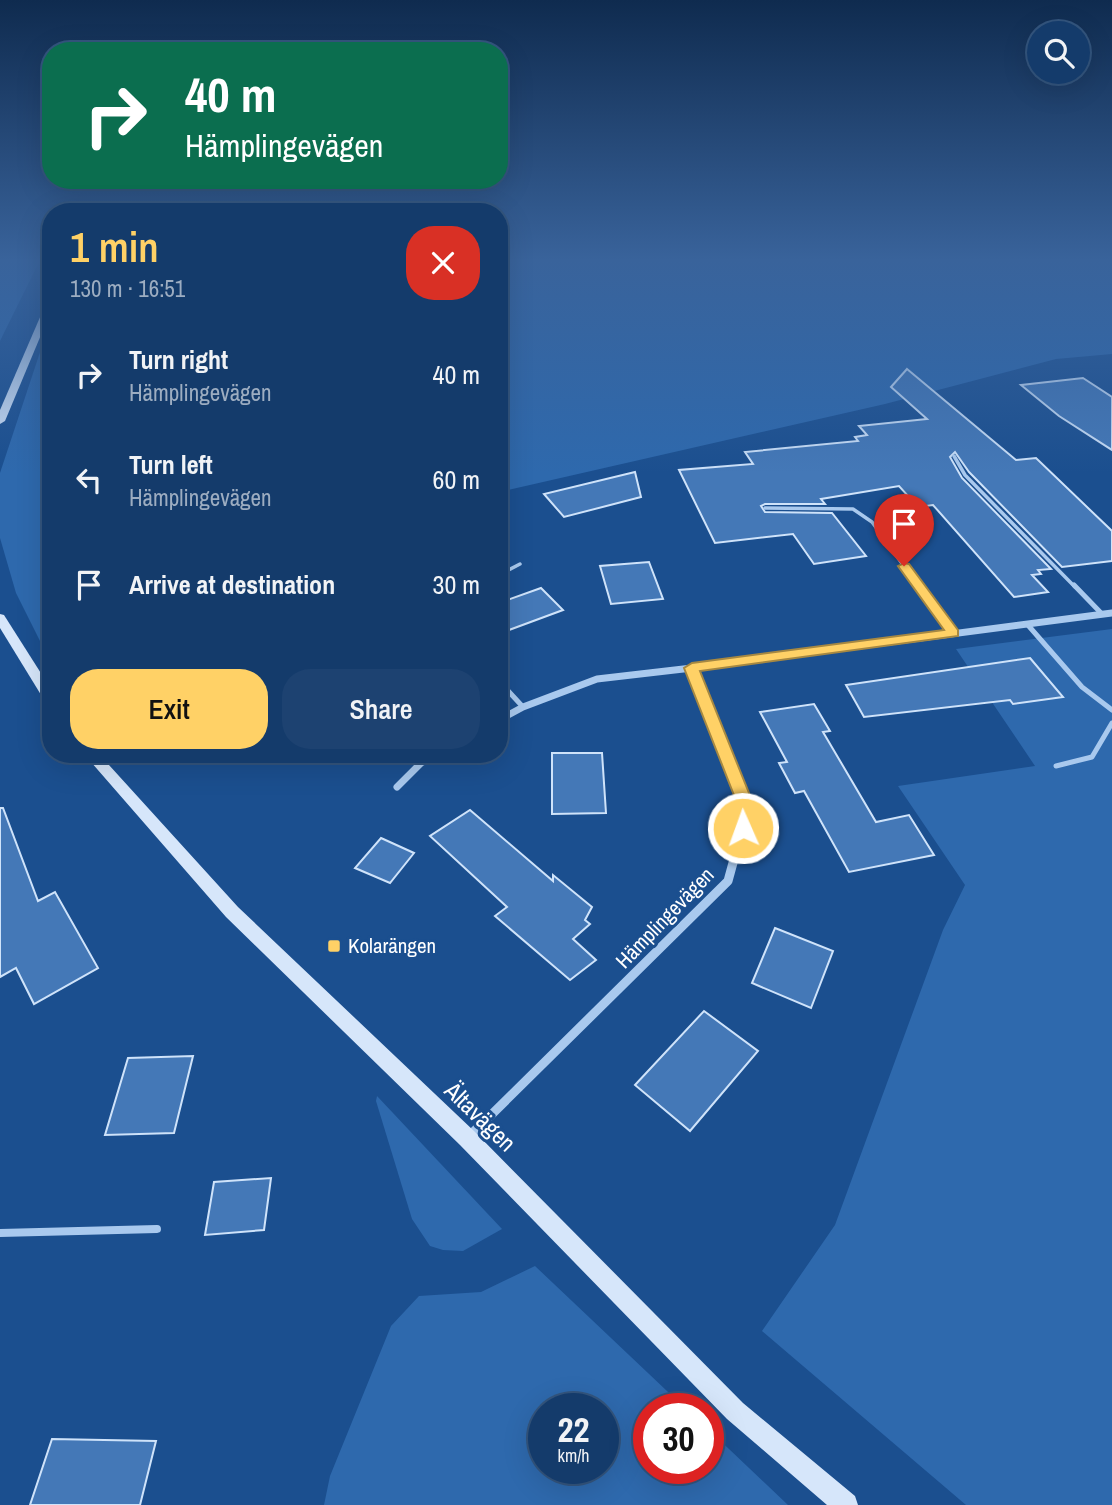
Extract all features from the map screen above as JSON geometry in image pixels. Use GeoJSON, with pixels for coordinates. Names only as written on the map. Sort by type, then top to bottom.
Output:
{"type":"FeatureCollection","features":[{"type":"Feature","properties":{"kind":"main road"},"geometry":{"type":"LineString","coordinates":[[0,421],[38,332]]}},
{"type":"Feature","properties":{"kind":"main road"},"geometry":{"type":"LineString","coordinates":[[0,618],[42,686]]}},
{"type":"Feature","properties":{"kind":"main road","name":"Ältavägen"},"geometry":{"type":"LineString","coordinates":[[99,763],[232,912],[467,1138],[735,1411],[846,1505]]}},
{"type":"Feature","properties":{"kind":"street"},"geometry":{"type":"LineString","coordinates":[[508,715],[597,679],[1112,613]]}},
{"type":"Feature","properties":{"kind":"street","name":"Hämplingevägen"},"geometry":{"type":"LineString","coordinates":[[467,1138],[525,1084],[728,881],[739,848],[747,808],[692,668]]}},
{"type":"Feature","properties":{"kind":"street"},"geometry":{"type":"LineString","coordinates":[[397,787],[421,763]]}},
{"type":"Feature","properties":{"kind":"lane"},"geometry":{"type":"LineString","coordinates":[[954,456],[965,475],[1102,614]]}},
{"type":"Feature","properties":{"kind":"lane"},"geometry":{"type":"LineString","coordinates":[[765,508],[853,509],[872,522],[953,633]]}},
{"type":"Feature","properties":{"kind":"lane"},"geometry":{"type":"LineString","coordinates":[[508,570],[520,564]]}},
{"type":"Feature","properties":{"kind":"lane"},"geometry":{"type":"LineString","coordinates":[[1027,624],[1083,687],[1112,710]]}},
{"type":"Feature","properties":{"kind":"lane"},"geometry":{"type":"LineString","coordinates":[[508,691],[523,707]]}},
{"type":"Feature","properties":{"kind":"lane"},"geometry":{"type":"LineString","coordinates":[[1056,766],[1092,757],[1112,723]]}},
{"type":"Feature","properties":{"kind":"lane"},"geometry":{"type":"LineString","coordinates":[[0,1233],[157,1229]]}},
{"type":"Feature","properties":{"kind":"shaded area"},"geometry":{"type":"Polygon","coordinates":[[[508,332],[1112,332],[1112,354],[1056,359],[885,404],[508,490],[508,332]]]}},
{"type":"Feature","properties":{"kind":"shaded area"},"geometry":{"type":"Polygon","coordinates":[[[42,346],[42,645],[16,593],[0,538],[0,473],[42,346]]]}},
{"type":"Feature","properties":{"kind":"shaded area"},"geometry":{"type":"Polygon","coordinates":[[[1112,629],[1112,1505],[966,1505],[762,1331],[835,1225],[943,930],[965,885],[898,786],[1035,766],[956,649],[1112,629]]]}},
{"type":"Feature","properties":{"kind":"shaded area"},"geometry":{"type":"Polygon","coordinates":[[[377,1096],[502,1229],[463,1251],[430,1246],[412,1219],[376,1101],[377,1096]]]}},
{"type":"Feature","properties":{"kind":"shaded area"},"geometry":{"type":"Polygon","coordinates":[[[535,1266],[669,1393],[633,1393],[633,1484],[724,1484],[724,1444],[788,1505],[324,1505],[330,1476],[391,1326],[419,1296],[481,1292],[535,1266]]]}},
{"type":"Feature","properties":{"kind":"building"},"geometry":{"type":"Polygon","coordinates":[[[907,369],[1016,460],[1036,458],[1112,531],[1112,561],[1062,567],[969,472],[955,452],[950,457],[962,478],[1051,569],[1038,570],[1041,574],[1032,575],[1048,592],[1014,597],[933,505],[918,507],[899,486],[821,499],[825,504],[761,506],[765,512],[832,513],[866,556],[814,564],[793,534],[715,543],[679,470],[753,464],[745,452],[858,441],[855,437],[867,435],[859,426],[927,419],[891,387],[907,369]]]}},
{"type":"Feature","properties":{"kind":"building"},"geometry":{"type":"Polygon","coordinates":[[[1083,378],[1112,397],[1112,450],[1059,416],[1021,385],[1083,378]]]}},
{"type":"Feature","properties":{"kind":"building"},"geometry":{"type":"Polygon","coordinates":[[[635,472],[641,497],[564,517],[544,494],[635,472]]]}},
{"type":"Feature","properties":{"kind":"building"},"geometry":{"type":"Polygon","coordinates":[[[649,562],[663,599],[611,604],[600,566],[649,562]]]}},
{"type":"Feature","properties":{"kind":"building"},"geometry":{"type":"Polygon","coordinates":[[[541,588],[563,610],[509,630],[508,600],[541,588]]]}},
{"type":"Feature","properties":{"kind":"building"},"geometry":{"type":"Polygon","coordinates":[[[1030,658],[1063,697],[1013,704],[1010,700],[864,717],[846,685],[1030,658]]]}},
{"type":"Feature","properties":{"kind":"building"},"geometry":{"type":"Polygon","coordinates":[[[814,704],[830,731],[823,732],[876,822],[909,815],[934,855],[849,872],[804,791],[795,793],[779,763],[787,762],[760,712],[814,704]]]}},
{"type":"Feature","properties":{"kind":"building"},"geometry":{"type":"Polygon","coordinates":[[[552,753],[602,753],[606,813],[552,814],[552,753]]]}},
{"type":"Feature","properties":{"kind":"building"},"geometry":{"type":"Polygon","coordinates":[[[0,808],[3,808],[38,901],[55,892],[98,968],[34,1004],[16,968],[0,977],[0,808]]]}},
{"type":"Feature","properties":{"kind":"building"},"geometry":{"type":"Polygon","coordinates":[[[470,810],[553,881],[553,875],[592,907],[585,920],[590,924],[573,939],[596,960],[570,980],[495,916],[507,907],[430,836],[470,810]]]}},
{"type":"Feature","properties":{"kind":"building"},"geometry":{"type":"Polygon","coordinates":[[[381,838],[414,853],[390,883],[355,868],[381,838]]]}},
{"type":"Feature","properties":{"kind":"building"},"geometry":{"type":"Polygon","coordinates":[[[775,928],[833,951],[811,1008],[752,983],[775,928]]]}},
{"type":"Feature","properties":{"kind":"building"},"geometry":{"type":"Polygon","coordinates":[[[704,1011],[758,1051],[690,1131],[635,1085],[704,1011]]]}},
{"type":"Feature","properties":{"kind":"building"},"geometry":{"type":"Polygon","coordinates":[[[193,1056],[174,1133],[105,1135],[128,1058],[193,1056]]]}},
{"type":"Feature","properties":{"kind":"building"},"geometry":{"type":"Polygon","coordinates":[[[271,1178],[264,1230],[205,1235],[214,1182],[271,1178]]]}},
{"type":"Feature","properties":{"kind":"building"},"geometry":{"type":"Polygon","coordinates":[[[52,1439],[156,1441],[140,1505],[30,1505],[52,1439]]]}},
{"type":"Feature","properties":{"kind":"place","name":"Kolarängen"},"geometry":{"type":"Point","coordinates":[334,946]}},
{"type":"Feature","properties":{"kind":"route"},"geometry":{"type":"LineString","coordinates":[[743,828],[747,808],[692,668],[953,633],[904,566]]}}]}
